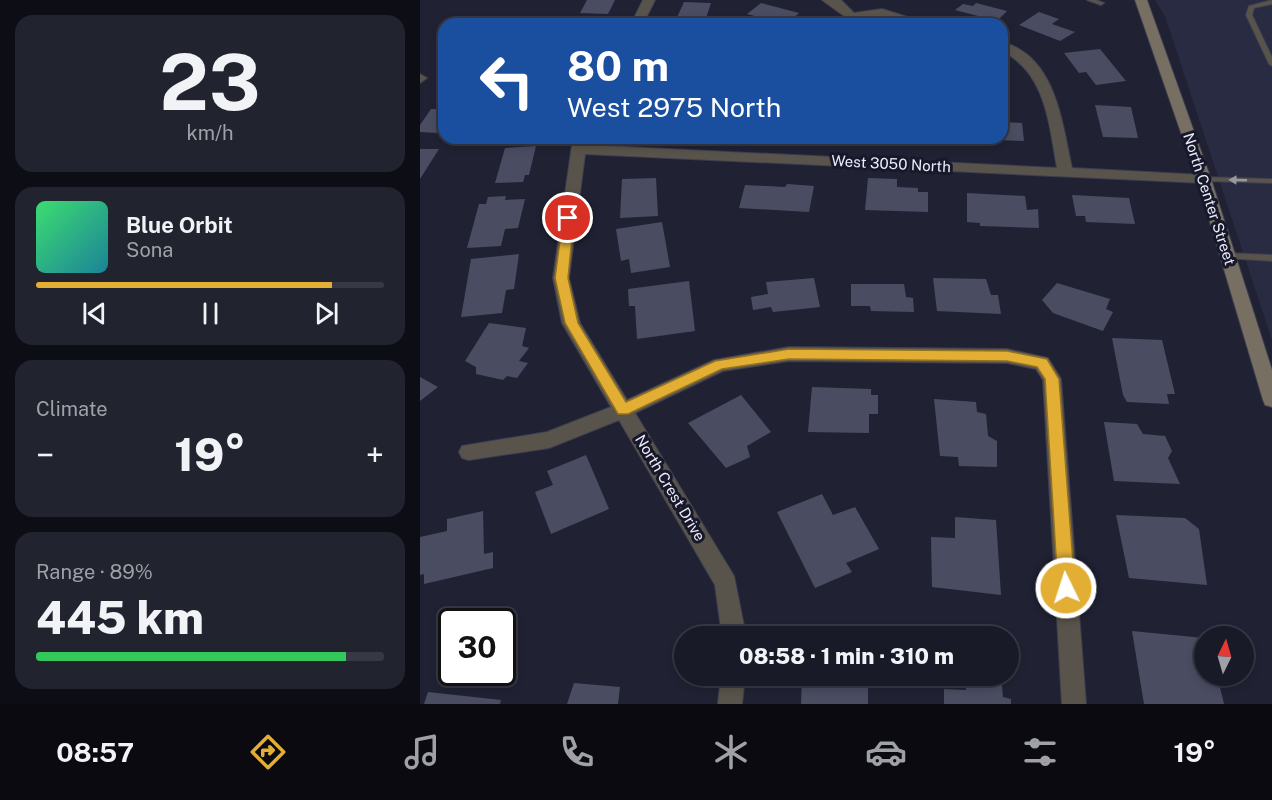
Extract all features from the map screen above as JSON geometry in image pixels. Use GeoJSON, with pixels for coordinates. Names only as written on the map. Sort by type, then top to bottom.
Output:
{"type":"FeatureCollection","features":[{"type":"Feature","properties":{"kind":"street"},"geometry":{"type":"LineString","coordinates":[[640,18],[649,0]]}},
{"type":"Feature","properties":{"kind":"street"},"geometry":{"type":"LineString","coordinates":[[828,0],[836,2],[851,17],[882,13],[901,18]]}},
{"type":"Feature","properties":{"kind":"street","name":"North Center Street"},"geometry":{"type":"LineString","coordinates":[[1141,0],[1204,179],[1272,400]]}},
{"type":"Feature","properties":{"kind":"street"},"geometry":{"type":"LineString","coordinates":[[1008,49],[1036,70],[1045,85],[1065,172]]}},
{"type":"Feature","properties":{"kind":"street","name":"North Crest Drive"},"geometry":{"type":"LineString","coordinates":[[579,144],[561,278],[571,323],[726,583],[732,626]]}},
{"type":"Feature","properties":{"kind":"street","name":"West 3050 North"},"geometry":{"type":"LineString","coordinates":[[596,144],[1204,179]]}},
{"type":"Feature","properties":{"kind":"street"},"geometry":{"type":"LineString","coordinates":[[469,452],[549,440],[623,410],[720,365],[789,354],[995,356],[1042,363],[1052,379],[1074,704]]}},
{"type":"Feature","properties":{"kind":"street"},"geometry":{"type":"LineString","coordinates":[[730,704],[732,686]]}},
{"type":"Feature","properties":{"kind":"lane"},"geometry":{"type":"LineString","coordinates":[[1090,0],[1101,3]]}},
{"type":"Feature","properties":{"kind":"lane"},"geometry":{"type":"LineString","coordinates":[[1272,2],[1251,7],[1249,15],[1272,64]]}},
{"type":"Feature","properties":{"kind":"lane"},"geometry":{"type":"LineString","coordinates":[[1204,179],[1272,182]]}},
{"type":"Feature","properties":{"kind":"lane"},"geometry":{"type":"LineString","coordinates":[[1228,256],[1272,258]]}},
{"type":"Feature","properties":{"kind":"shaded area"},"geometry":{"type":"Polygon","coordinates":[[[1155,0],[1272,0],[1272,340],[1165,16],[1155,0]]]}},
{"type":"Feature","properties":{"kind":"building"},"geometry":{"type":"Polygon","coordinates":[[[587,0],[615,0],[608,14],[580,13],[587,0]]]}},
{"type":"Feature","properties":{"kind":"building"},"geometry":{"type":"Polygon","coordinates":[[[684,2],[711,3],[706,18],[677,18],[684,2]]]}},
{"type":"Feature","properties":{"kind":"building"},"geometry":{"type":"Polygon","coordinates":[[[761,3],[799,13],[794,18],[763,18],[747,14],[761,3]]]}},
{"type":"Feature","properties":{"kind":"building"},"geometry":{"type":"Polygon","coordinates":[[[976,3],[1007,11],[1000,18],[986,18],[955,10],[963,4],[973,6],[976,3]]]}},
{"type":"Feature","properties":{"kind":"building"},"geometry":{"type":"Polygon","coordinates":[[[1039,12],[1059,19],[1052,24],[1075,32],[1060,41],[1019,25],[1039,12]]]}},
{"type":"Feature","properties":{"kind":"building"},"geometry":{"type":"Polygon","coordinates":[[[1100,49],[1126,81],[1096,85],[1086,72],[1079,73],[1064,53],[1100,49]]]}},
{"type":"Feature","properties":{"kind":"building"},"geometry":{"type":"Polygon","coordinates":[[[1095,105],[1131,107],[1138,138],[1103,137],[1095,105]]]}},
{"type":"Feature","properties":{"kind":"building"},"geometry":{"type":"Polygon","coordinates":[[[431,109],[438,109],[438,132],[420,132],[420,125],[431,109]]]}},
{"type":"Feature","properties":{"kind":"building"},"geometry":{"type":"Polygon","coordinates":[[[1008,122],[1022,123],[1024,141],[1008,140],[1008,122]]]}},
{"type":"Feature","properties":{"kind":"building"},"geometry":{"type":"Polygon","coordinates":[[[536,146],[529,175],[525,175],[523,182],[495,183],[505,148],[536,146]]]}},
{"type":"Feature","properties":{"kind":"building"},"geometry":{"type":"Polygon","coordinates":[[[420,149],[439,149],[420,179],[420,149]]]}},
{"type":"Feature","properties":{"kind":"building"},"geometry":{"type":"Polygon","coordinates":[[[656,178],[658,216],[620,218],[622,179],[656,178]]]}},
{"type":"Feature","properties":{"kind":"building"},"geometry":{"type":"Polygon","coordinates":[[[868,178],[897,179],[897,187],[918,188],[918,192],[928,192],[928,212],[865,210],[868,178]]]}},
{"type":"Feature","properties":{"kind":"building"},"geometry":{"type":"Polygon","coordinates":[[[787,184],[814,186],[809,212],[739,208],[745,185],[785,187],[787,184]]]}},
{"type":"Feature","properties":{"kind":"building"},"geometry":{"type":"Polygon","coordinates":[[[967,193],[1025,196],[1027,210],[1038,209],[1039,228],[980,226],[980,223],[967,222],[967,193]]]}},
{"type":"Feature","properties":{"kind":"building"},"geometry":{"type":"Polygon","coordinates":[[[1072,195],[1129,198],[1135,224],[1086,222],[1085,216],[1076,216],[1072,195]]]}},
{"type":"Feature","properties":{"kind":"building"},"geometry":{"type":"Polygon","coordinates":[[[506,196],[505,200],[525,199],[518,228],[505,229],[501,246],[467,248],[479,204],[486,204],[488,197],[506,196]]]}},
{"type":"Feature","properties":{"kind":"building"},"geometry":{"type":"Polygon","coordinates":[[[662,222],[670,267],[631,273],[629,259],[621,261],[616,229],[662,222]]]}},
{"type":"Feature","properties":{"kind":"building"},"geometry":{"type":"Polygon","coordinates":[[[519,254],[514,289],[506,290],[502,313],[461,317],[471,259],[519,254]]]}},
{"type":"Feature","properties":{"kind":"building"},"geometry":{"type":"Polygon","coordinates":[[[814,278],[820,307],[773,312],[771,307],[753,310],[751,297],[768,294],[766,282],[814,278]]]}},
{"type":"Feature","properties":{"kind":"building"},"geometry":{"type":"Polygon","coordinates":[[[933,278],[986,279],[991,295],[998,295],[1001,314],[937,311],[933,278]]]}},
{"type":"Feature","properties":{"kind":"building"},"geometry":{"type":"Polygon","coordinates":[[[689,281],[695,331],[637,339],[635,306],[629,306],[628,289],[689,281]]]}},
{"type":"Feature","properties":{"kind":"building"},"geometry":{"type":"Polygon","coordinates":[[[1057,283],[1110,299],[1106,309],[1113,312],[1103,331],[1053,313],[1042,300],[1057,283]]]}},
{"type":"Feature","properties":{"kind":"building"},"geometry":{"type":"Polygon","coordinates":[[[851,284],[904,284],[906,297],[913,298],[914,312],[871,311],[870,306],[851,306],[851,284]]]}},
{"type":"Feature","properties":{"kind":"building"},"geometry":{"type":"Polygon","coordinates":[[[489,323],[526,328],[522,346],[529,348],[519,361],[528,363],[517,378],[507,376],[503,380],[476,374],[476,367],[465,361],[489,323]]]}},
{"type":"Feature","properties":{"kind":"building"},"geometry":{"type":"Polygon","coordinates":[[[1112,338],[1162,340],[1175,394],[1167,394],[1169,404],[1127,402],[1123,395],[1112,338]]]}},
{"type":"Feature","properties":{"kind":"building"},"geometry":{"type":"Polygon","coordinates":[[[420,377],[438,387],[420,401],[420,377]]]}},
{"type":"Feature","properties":{"kind":"building"},"geometry":{"type":"Polygon","coordinates":[[[812,387],[871,389],[871,395],[878,395],[878,414],[869,414],[869,433],[808,432],[812,387]]]}},
{"type":"Feature","properties":{"kind":"building"},"geometry":{"type":"Polygon","coordinates":[[[741,395],[771,432],[747,446],[750,457],[726,468],[688,423],[741,395]]]}},
{"type":"Feature","properties":{"kind":"building"},"geometry":{"type":"Polygon","coordinates":[[[934,399],[976,402],[977,412],[986,414],[988,436],[997,441],[997,467],[959,466],[958,457],[940,456],[934,399]]]}},
{"type":"Feature","properties":{"kind":"building"},"geometry":{"type":"Polygon","coordinates":[[[1104,422],[1137,424],[1143,434],[1165,436],[1172,451],[1168,458],[1180,484],[1114,481],[1104,422]]]}},
{"type":"Feature","properties":{"kind":"building"},"geometry":{"type":"Polygon","coordinates":[[[586,455],[609,509],[551,534],[535,492],[553,485],[547,471],[586,455]]]}},
{"type":"Feature","properties":{"kind":"building"},"geometry":{"type":"Polygon","coordinates":[[[822,494],[833,515],[855,507],[879,549],[846,563],[852,572],[815,588],[777,512],[822,494]]]}},
{"type":"Feature","properties":{"kind":"building"},"geometry":{"type":"Polygon","coordinates":[[[483,511],[484,554],[493,552],[493,568],[424,584],[424,574],[420,575],[420,537],[447,531],[447,519],[483,511]]]}},
{"type":"Feature","properties":{"kind":"building"},"geometry":{"type":"Polygon","coordinates":[[[1116,515],[1185,518],[1199,529],[1207,585],[1129,578],[1116,515]]]}},
{"type":"Feature","properties":{"kind":"building"},"geometry":{"type":"Polygon","coordinates":[[[955,517],[996,520],[1001,595],[932,587],[931,537],[955,538],[955,517]]]}},
{"type":"Feature","properties":{"kind":"building"},"geometry":{"type":"Polygon","coordinates":[[[1132,631],[1194,637],[1194,686],[1220,686],[1224,704],[1144,704],[1132,631]]]}},
{"type":"Feature","properties":{"kind":"building"},"geometry":{"type":"Polygon","coordinates":[[[574,683],[620,687],[618,704],[567,704],[574,683]]]}},
{"type":"Feature","properties":{"kind":"building"},"geometry":{"type":"Polygon","coordinates":[[[802,686],[868,686],[868,704],[801,704],[802,686]]]}},
{"type":"Feature","properties":{"kind":"building"},"geometry":{"type":"Polygon","coordinates":[[[966,686],[1002,686],[1003,697],[1011,699],[1011,704],[944,704],[944,689],[966,690],[966,686]]]}},
{"type":"Feature","properties":{"kind":"building"},"geometry":{"type":"Polygon","coordinates":[[[428,692],[501,700],[500,704],[424,704],[428,692]]]}},
{"type":"Feature","properties":{"kind":"route"},"geometry":{"type":"LineString","coordinates":[[568,218],[561,278],[571,323],[623,410],[720,365],[789,354],[900,353],[1007,356],[1042,363],[1052,379],[1066,588]]}}]}
